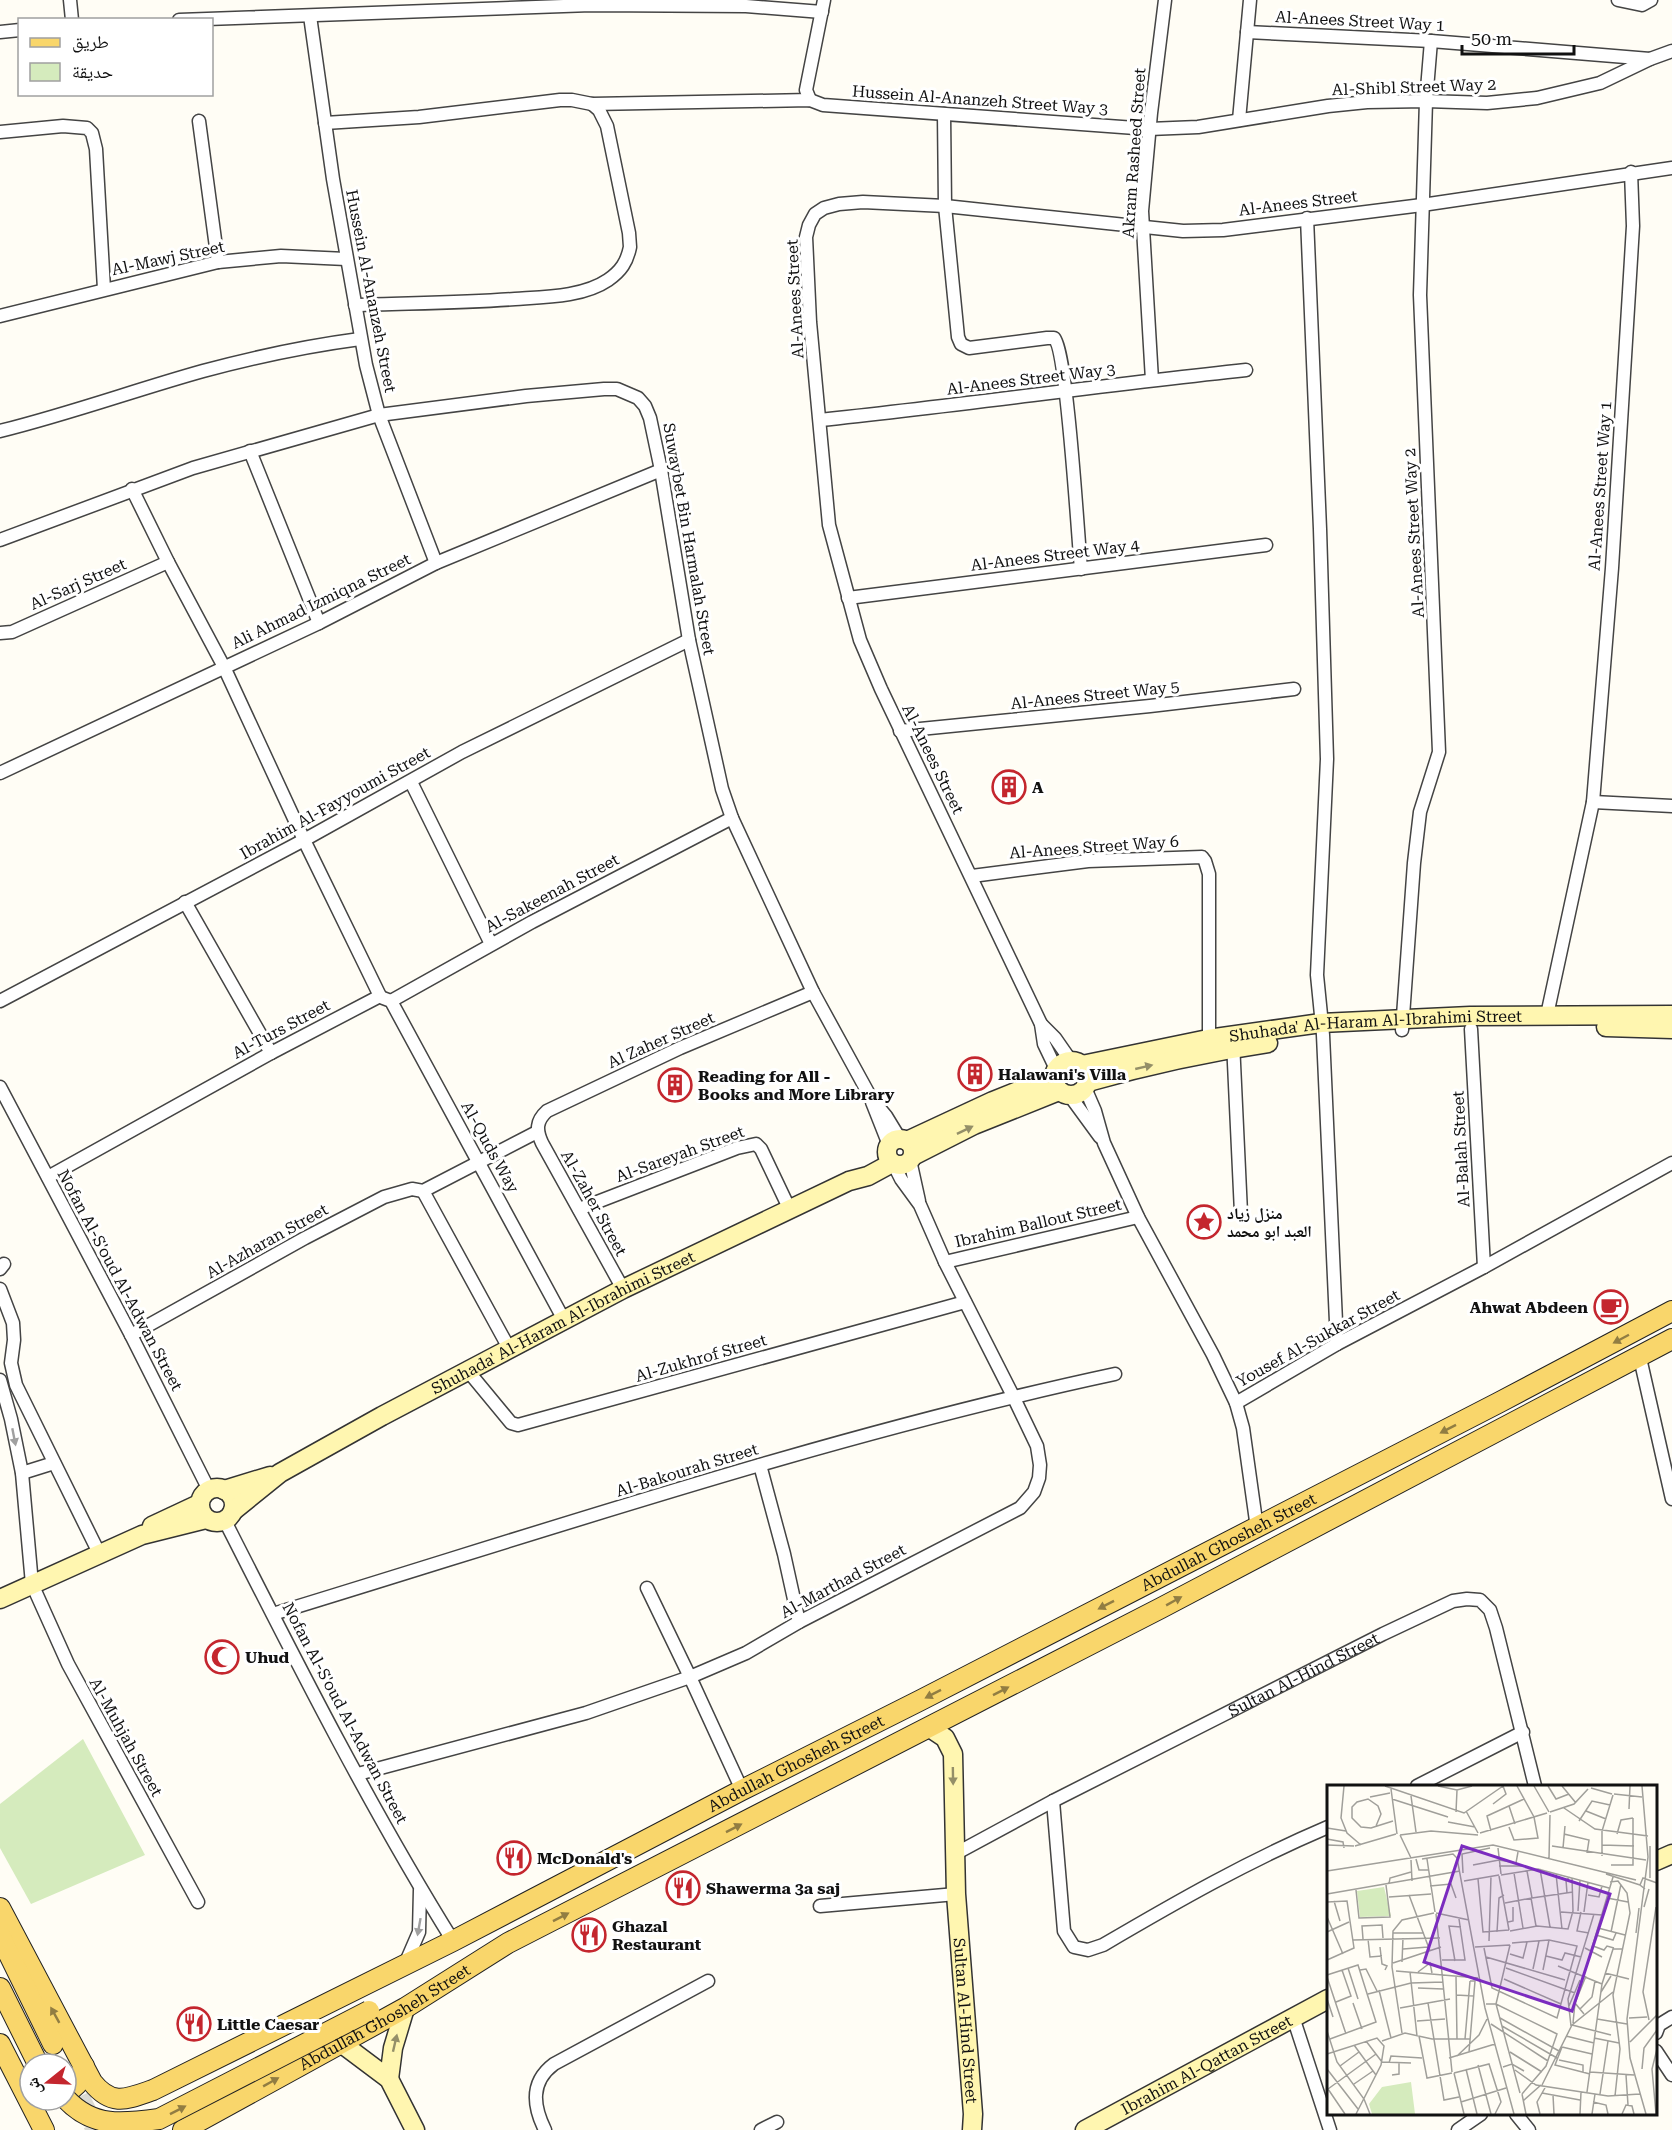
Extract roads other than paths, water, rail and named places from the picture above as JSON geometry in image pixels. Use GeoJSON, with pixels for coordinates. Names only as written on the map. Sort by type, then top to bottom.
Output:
{"type":"FeatureCollection","features":[{"type":"Feature","properties":{"kind":"main road","name":"Abdullah Ghosheh Street"},"geometry":{"type":"LineString","coordinates":[[0,1908],[92,2082],[105,2096],[116,2099],[127,2099],[153,2090],[209,2064],[406,1962],[453,1941],[742,1790],[1257,1528],[1672,1311]]}},
{"type":"Feature","properties":{"kind":"main road","name":"Abdullah Ghosheh Street"},"geometry":{"type":"LineString","coordinates":[[183,2130],[405,2008],[508,1943],[930,1728],[1640,1358],[1672,1339]]}},
{"type":"Feature","properties":{"kind":"main road"},"geometry":{"type":"LineString","coordinates":[[0,1936],[52,2044]]}},
{"type":"Feature","properties":{"kind":"main road"},"geometry":{"type":"LineString","coordinates":[[78,2109],[103,2122],[129,2124],[159,2119],[369,2011],[508,1943]]}},
{"type":"Feature","properties":{"kind":"main road"},"geometry":{"type":"LineString","coordinates":[[0,1988],[32,2052]]}},
{"type":"Feature","properties":{"kind":"main road"},"geometry":{"type":"LineString","coordinates":[[0,2044],[18,2076]]}},
{"type":"Feature","properties":{"kind":"main road"},"geometry":{"type":"LineString","coordinates":[[209,2064],[206,2079],[207,2091],[218,2100],[235,2103]]}},
{"type":"Feature","properties":{"kind":"main road"},"geometry":{"type":"LineString","coordinates":[[78,2082],[84,2067]]}},
{"type":"Feature","properties":{"kind":"main road"},"geometry":{"type":"LineString","coordinates":[[120,2130],[130,2110],[153,2090]]}},
{"type":"Feature","properties":{"kind":"main road"},"geometry":{"type":"LineString","coordinates":[[36,2112],[44,2130]]}},
{"type":"Feature","properties":{"kind":"street"},"geometry":{"type":"LineString","coordinates":[[70,0],[72,18]]}},
{"type":"Feature","properties":{"kind":"street","name":"Akram Rasheed Street"},"geometry":{"type":"LineString","coordinates":[[1152,380],[1142,227],[1149,129],[1165,0]]}},
{"type":"Feature","properties":{"kind":"street"},"geometry":{"type":"LineString","coordinates":[[1239,120],[1250,0]]}},
{"type":"Feature","properties":{"kind":"street"},"geometry":{"type":"LineString","coordinates":[[1618,0],[1642,5],[1651,0]]}},
{"type":"Feature","properties":{"kind":"street"},"geometry":{"type":"LineString","coordinates":[[213,19],[310,16],[493,5],[746,3],[823,6],[806,90],[810,100]]}},
{"type":"Feature","properties":{"kind":"street","name":"Hussein Al-Ananzeh Street"},"geometry":{"type":"LineString","coordinates":[[310,16],[360,339],[379,415],[436,562]]}},
{"type":"Feature","properties":{"kind":"street"},"geometry":{"type":"LineString","coordinates":[[0,32],[18,30]]}},
{"type":"Feature","properties":{"kind":"street","name":"Al-Anees Street Way 1"},"geometry":{"type":"LineString","coordinates":[[1247,32],[1431,41],[1650,59]]}},
{"type":"Feature","properties":{"kind":"street","name":"Al-Anees Street Way 2"},"geometry":{"type":"LineString","coordinates":[[1402,1024],[1420,812],[1439,752],[1420,295],[1426,101],[1431,41]]}},
{"type":"Feature","properties":{"kind":"street","name":"Al-Shibl Street Way 2"},"geometry":{"type":"LineString","coordinates":[[1149,129],[1198,127],[1328,105],[1426,101],[1487,103],[1538,98],[1600,83],[1672,51]]}},
{"type":"Feature","properties":{"kind":"street","name":"Hussein Al-Ananzeh Street Way 3"},"geometry":{"type":"LineString","coordinates":[[325,123],[419,117],[560,100],[572,100],[592,105],[810,100],[823,105],[1149,129]]}},
{"type":"Feature","properties":{"kind":"street"},"geometry":{"type":"LineString","coordinates":[[355,305],[545,297],[576,292],[607,281],[622,268],[628,259],[629,233],[608,126],[599,110],[592,105]]}},
{"type":"Feature","properties":{"kind":"street"},"geometry":{"type":"LineString","coordinates":[[944,114],[945,206],[956,327],[961,344],[969,348],[1054,338],[1060,349],[1081,569]]}},
{"type":"Feature","properties":{"kind":"street"},"geometry":{"type":"LineString","coordinates":[[199,121],[218,262]]}},
{"type":"Feature","properties":{"kind":"street"},"geometry":{"type":"LineString","coordinates":[[0,132],[73,126],[87,128],[92,133],[96,149],[104,289]]}},
{"type":"Feature","properties":{"kind":"street","name":"Al-Anees Street"},"geometry":{"type":"LineString","coordinates":[[1070,1079],[1055,1038],[1041,1024],[972,876],[900,731],[860,640],[829,525],[806,260],[809,225],[815,214],[824,208],[839,204],[901,203],[1183,231],[1223,230],[1422,205],[1631,172],[1672,168]]}},
{"type":"Feature","properties":{"kind":"street","name":"Al-Anees Street Way 1"},"geometry":{"type":"LineString","coordinates":[[1547,1015],[1593,802],[1612,568],[1629,303],[1633,226],[1631,172]]}},
{"type":"Feature","properties":{"kind":"street"},"geometry":{"type":"LineString","coordinates":[[1307,218],[1327,759],[1317,975],[1322,1029],[1337,1344]]}},
{"type":"Feature","properties":{"kind":"street","name":"Al-Mawj Street"},"geometry":{"type":"LineString","coordinates":[[0,316],[218,262],[281,256],[346,259]]}},
{"type":"Feature","properties":{"kind":"street"},"geometry":{"type":"LineString","coordinates":[[0,431],[72,412],[203,372],[288,351],[360,339]]}},
{"type":"Feature","properties":{"kind":"street","name":"Al-Anees Street Way 3"},"geometry":{"type":"LineString","coordinates":[[820,420],[1246,370]]}},
{"type":"Feature","properties":{"kind":"street","name":"Suwaybet Bin Harmalah Street"},"geometry":{"type":"LineString","coordinates":[[0,540],[193,468],[379,415],[526,396],[617,389],[638,398],[645,406],[650,418],[689,640],[723,789],[732,818],[813,992],[871,1098],[886,1116],[899,1153]]}},
{"type":"Feature","properties":{"kind":"street"},"geometry":{"type":"LineString","coordinates":[[250,451],[319,622]]}},
{"type":"Feature","properties":{"kind":"street","name":"Ali Ahmad Izmiqna Street"},"geometry":{"type":"LineString","coordinates":[[0,773],[319,622],[436,562],[661,471]]}},
{"type":"Feature","properties":{"kind":"street"},"geometry":{"type":"LineString","coordinates":[[132,489],[224,667],[304,840],[385,999]]}},
{"type":"Feature","properties":{"kind":"street","name":"Al-Anees Street Way 4"},"geometry":{"type":"LineString","coordinates":[[848,598],[1266,545]]}},
{"type":"Feature","properties":{"kind":"street","name":"Al-Sarj Street"},"geometry":{"type":"LineString","coordinates":[[0,633],[12,632],[168,562]]}},
{"type":"Feature","properties":{"kind":"street","name":"Ibrahim Al-Fayyoumi Street"},"geometry":{"type":"LineString","coordinates":[[0,1001],[411,783],[462,752],[689,640]]}},
{"type":"Feature","properties":{"kind":"street","name":"Al-Anees Street Way 5"},"geometry":{"type":"LineString","coordinates":[[900,731],[1162,705],[1294,689]]}},
{"type":"Feature","properties":{"kind":"street"},"geometry":{"type":"LineString","coordinates":[[411,783],[491,944]]}},
{"type":"Feature","properties":{"kind":"street"},"geometry":{"type":"LineString","coordinates":[[1593,802],[1672,806]]}},
{"type":"Feature","properties":{"kind":"street","name":"Al-Sakeenah Street"},"geometry":{"type":"LineString","coordinates":[[385,999],[732,818]]}},
{"type":"Feature","properties":{"kind":"street","name":"Al-Anees Street Way 6"},"geometry":{"type":"LineString","coordinates":[[972,876],[1088,861],[1202,857],[1206,861],[1209,873],[1209,1045]]}},
{"type":"Feature","properties":{"kind":"street"},"geometry":{"type":"LineString","coordinates":[[185,902],[271,1053]]}},
{"type":"Feature","properties":{"kind":"street","name":"Al Zaher Street"},"geometry":{"type":"LineString","coordinates":[[537,1132],[540,1117],[547,1111],[680,1048],[813,992]]}},
{"type":"Feature","properties":{"kind":"street","name":"Al-Turs Street"},"geometry":{"type":"LineString","coordinates":[[48,1178],[271,1053],[385,999]]}},
{"type":"Feature","properties":{"kind":"street","name":"Al-Quds Way"},"geometry":{"type":"LineString","coordinates":[[385,999],[479,1162],[564,1320]]}},
{"type":"Feature","properties":{"kind":"street","name":"Shuhada' Al-Haram Al-Ibrahimi Street"},"geometry":{"type":"LineString","coordinates":[[0,1599],[142,1536],[210,1501],[280,1473],[623,1289],[849,1181],[868,1176],[899,1153],[974,1125],[1070,1079],[1209,1045],[1322,1029],[1547,1015],[1672,1015]]}},
{"type":"Feature","properties":{"kind":"street","name":"Shuhada' Al-Haram Al-Ibrahimi Street"},"geometry":{"type":"LineString","coordinates":[[1402,1024],[1472,1029],[1585,1026],[1672,1029]]}},
{"type":"Feature","properties":{"kind":"street","name":"Al-Balah Street"},"geometry":{"type":"LineString","coordinates":[[1472,1029],[1484,1267]]}},
{"type":"Feature","properties":{"kind":"street"},"geometry":{"type":"LineString","coordinates":[[1233,1041],[1241,1213]]}},
{"type":"Feature","properties":{"kind":"street","name":"Yousef Al-Sukkar Street"},"geometry":{"type":"LineString","coordinates":[[1070,1079],[1104,1143],[1138,1217],[1213,1355],[1236,1403],[1337,1344],[1484,1267],[1672,1163]]}},
{"type":"Feature","properties":{"kind":"street","name":"Nofan Al-S'oud Al-Adwan Street"},"geometry":{"type":"LineString","coordinates":[[0,1087],[131,1335],[210,1501]]}},
{"type":"Feature","properties":{"kind":"street","name":"Al-Azharan Street"},"geometry":{"type":"LineString","coordinates":[[131,1335],[305,1238],[384,1197],[412,1189],[423,1191],[537,1132]]}},
{"type":"Feature","properties":{"kind":"street","name":"Al-Zaher Street"},"geometry":{"type":"LineString","coordinates":[[537,1132],[623,1289]]}},
{"type":"Feature","properties":{"kind":"street","name":"Al-Sareyah Street"},"geometry":{"type":"LineString","coordinates":[[579,1209],[737,1148],[756,1144],[761,1149],[790,1210]]}},
{"type":"Feature","properties":{"kind":"street","name":"Al-Marthad Street"},"geometry":{"type":"LineString","coordinates":[[358,1774],[586,1713],[690,1677],[746,1653],[799,1622],[1020,1508],[1034,1492],[1039,1478],[1040,1465],[1037,1446],[945,1262],[920,1205],[901,1179],[899,1153]]}},
{"type":"Feature","properties":{"kind":"street"},"geometry":{"type":"LineString","coordinates":[[423,1191],[510,1350]]}},
{"type":"Feature","properties":{"kind":"street","name":"Ibrahim Ballout Street"},"geometry":{"type":"LineString","coordinates":[[945,1262],[1138,1217]]}},
{"type":"Feature","properties":{"kind":"street"},"geometry":{"type":"LineString","coordinates":[[0,1289],[13,1323],[14,1340],[11,1363],[13,1374],[100,1555]]}},
{"type":"Feature","properties":{"kind":"street","name":"Al-Zukhrof Street"},"geometry":{"type":"LineString","coordinates":[[468,1371],[511,1423],[518,1425],[965,1302]]}},
{"type":"Feature","properties":{"kind":"street"},"geometry":{"type":"LineString","coordinates":[[1640,1358],[1672,1499]]}},
{"type":"Feature","properties":{"kind":"street","name":"Al-Bakourah Street"},"geometry":{"type":"LineString","coordinates":[[273,1614],[760,1465],[1013,1395],[1115,1374]]}},
{"type":"Feature","properties":{"kind":"street","name":"Al-Muhjah Street"},"geometry":{"type":"LineString","coordinates":[[0,1380],[11,1419],[21,1473],[32,1584],[68,1664],[198,1902]]}},
{"type":"Feature","properties":{"kind":"street"},"geometry":{"type":"LineString","coordinates":[[1236,1403],[1243,1428],[1257,1528]]}},
{"type":"Feature","properties":{"kind":"street"},"geometry":{"type":"LineString","coordinates":[[21,1473],[54,1463]]}},
{"type":"Feature","properties":{"kind":"street"},"geometry":{"type":"LineString","coordinates":[[760,1465],[784,1554],[799,1622]]}},
{"type":"Feature","properties":{"kind":"street","name":"Shuhada' Al-Haram Al-Ibrahimi Street"},"geometry":{"type":"LineString","coordinates":[[229,1516],[280,1473]]}},
{"type":"Feature","properties":{"kind":"street"},"geometry":{"type":"LineString","coordinates":[[233,1499],[229,1516],[219,1523],[210,1501],[233,1499]]}},
{"type":"Feature","properties":{"kind":"street","name":"Nofan Al-S'oud Al-Adwan Street"},"geometry":{"type":"LineString","coordinates":[[229,1516],[273,1614],[420,1889],[453,1941]]}},
{"type":"Feature","properties":{"kind":"street"},"geometry":{"type":"LineString","coordinates":[[646,1588],[742,1790]]}},
{"type":"Feature","properties":{"kind":"street","name":"Sultan Al-Hind Street"},"geometry":{"type":"LineString","coordinates":[[955,1854],[1053,1801],[1383,1634],[1453,1601],[1467,1599],[1480,1600],[1490,1610],[1535,1785]]}},
{"type":"Feature","properties":{"kind":"street","name":"Sultan Al-Hind Street"},"geometry":{"type":"LineString","coordinates":[[930,1728],[945,1738],[953,1754],[956,1894],[975,2125]]}},
{"type":"Feature","properties":{"kind":"street"},"geometry":{"type":"LineString","coordinates":[[1419,1785],[1523,1732]]}},
{"type":"Feature","properties":{"kind":"street"},"geometry":{"type":"LineString","coordinates":[[1053,1801],[1064,1931],[1074,1947],[1088,1950],[1103,1945],[1197,1890],[1279,1848],[1327,1828]]}},
{"type":"Feature","properties":{"kind":"street"},"geometry":{"type":"LineString","coordinates":[[1657,1861],[1672,1854]]}},
{"type":"Feature","properties":{"kind":"street","name":"Nofan Al-S'oud Al-Adwan Street"},"geometry":{"type":"LineString","coordinates":[[406,1962],[419,1932],[420,1889]]}},
{"type":"Feature","properties":{"kind":"street"},"geometry":{"type":"LineString","coordinates":[[820,1906],[956,1894]]}},
{"type":"Feature","properties":{"kind":"street"},"geometry":{"type":"LineString","coordinates":[[545,2130],[535,2100],[537,2087],[544,2072],[554,2064],[708,1981]]}},
{"type":"Feature","properties":{"kind":"street","name":"Ibrahim Al-Qattan Street"},"geometry":{"type":"LineString","coordinates":[[1085,2130],[1327,2000]]}},
{"type":"Feature","properties":{"kind":"street"},"geometry":{"type":"LineString","coordinates":[[389,2079],[393,2048],[405,2008]]}},
{"type":"Feature","properties":{"kind":"street"},"geometry":{"type":"LineString","coordinates":[[1293,2017],[1330,2130]]}},
{"type":"Feature","properties":{"kind":"street"},"geometry":{"type":"LineString","coordinates":[[1657,2030],[1659,2025],[1672,2017]]}},
{"type":"Feature","properties":{"kind":"street"},"geometry":{"type":"LineString","coordinates":[[341,2043],[389,2079],[415,2130]]}},
{"type":"Feature","properties":{"kind":"street"},"geometry":{"type":"LineString","coordinates":[[1657,2052],[1672,2074]]}},
{"type":"Feature","properties":{"kind":"street"},"geometry":{"type":"LineString","coordinates":[[1458,2130],[1480,2115]]}},
{"type":"Feature","properties":{"kind":"street"},"geometry":{"type":"LineString","coordinates":[[1517,2115],[1529,2130]]}},
{"type":"Feature","properties":{"kind":"street"},"geometry":{"type":"LineString","coordinates":[[761,2130],[777,2122]]}},
{"type":"Feature","properties":{"kind":"tunnel"},"geometry":{"type":"LineString","coordinates":[[78,2094],[96,2130]]}},
{"type":"Feature","properties":{"kind":"place","name":"A"},"geometry":{"type":"Point","coordinates":[1009,787]}},
{"type":"Feature","properties":{"kind":"place","name":"Halawani's Villa"},"geometry":{"type":"Point","coordinates":[975,1074]}},
{"type":"Feature","properties":{"kind":"place","name":"Reading for All - Books and More Library"},"geometry":{"type":"Point","coordinates":[675,1085]}},
{"type":"Feature","properties":{"kind":"place","name":"منزل زياد العبد ابو محمد"},"geometry":{"type":"Point","coordinates":[1204,1222]}},
{"type":"Feature","properties":{"kind":"place","name":"Ahwat Abdeen"},"geometry":{"type":"Point","coordinates":[1611,1307]}},
{"type":"Feature","properties":{"kind":"place","name":"Uhud"},"geometry":{"type":"Point","coordinates":[222,1657]}},
{"type":"Feature","properties":{"kind":"place","name":"McDonald's"},"geometry":{"type":"Point","coordinates":[514,1858]}},
{"type":"Feature","properties":{"kind":"place","name":"Shawerma 3a saj"},"geometry":{"type":"Point","coordinates":[683,1888]}},
{"type":"Feature","properties":{"kind":"place","name":"Ghazal Restaurant"},"geometry":{"type":"Point","coordinates":[589,1935]}},
{"type":"Feature","properties":{"kind":"place","name":"Little Caesar"},"geometry":{"type":"Point","coordinates":[194,2024]}}]}
